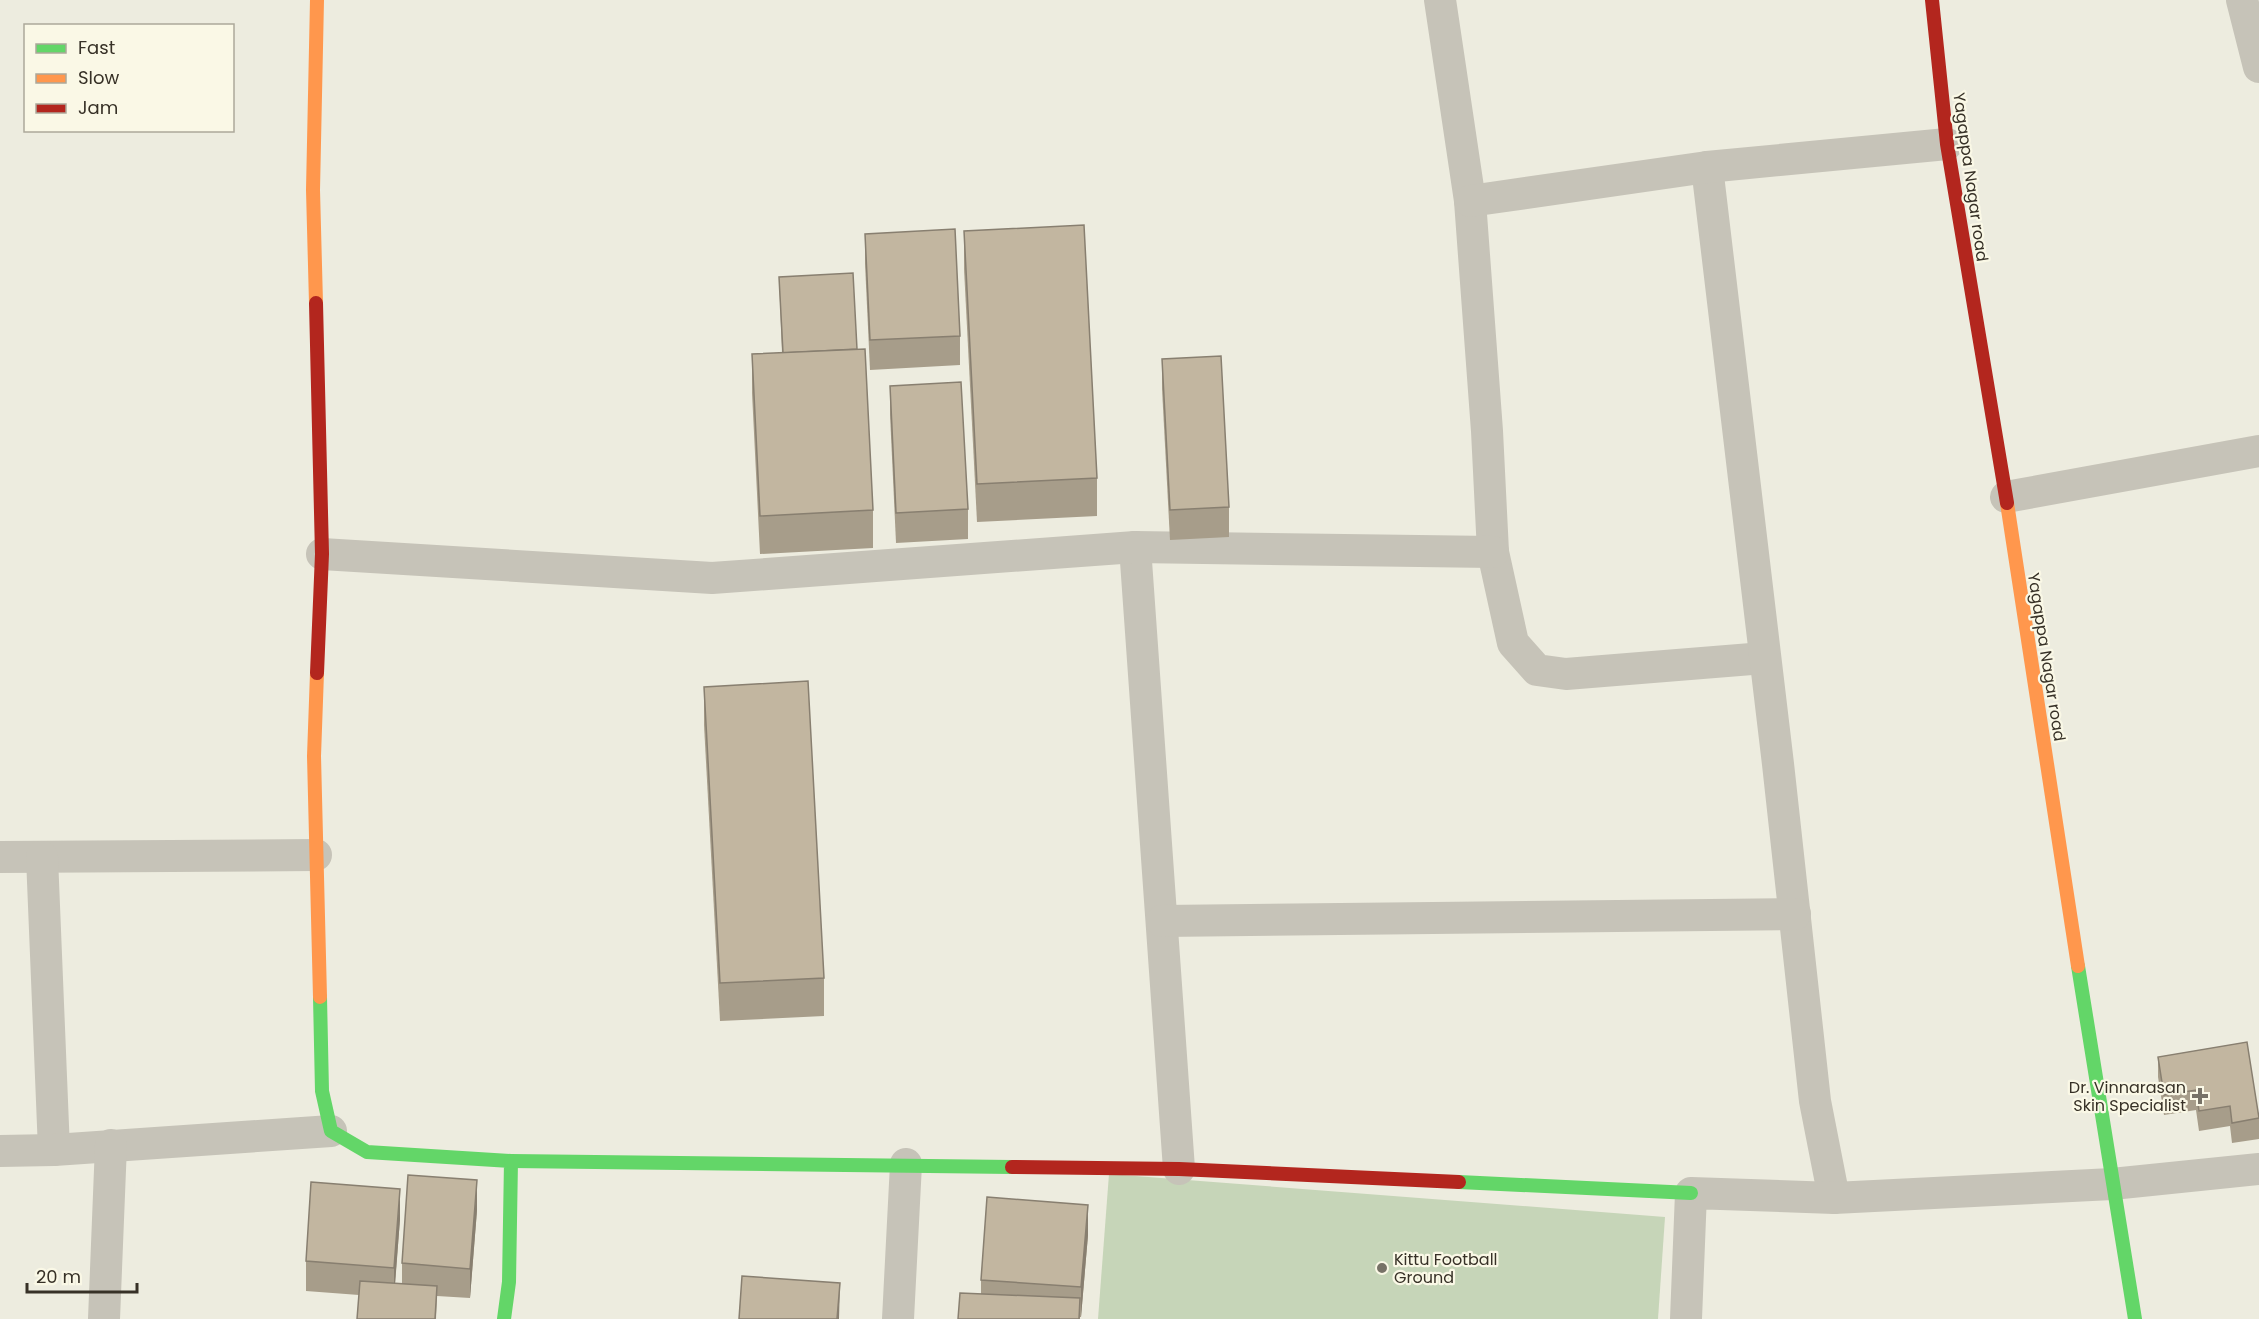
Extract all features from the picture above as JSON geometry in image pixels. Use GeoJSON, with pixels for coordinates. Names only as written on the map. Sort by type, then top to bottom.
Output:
{"type":"FeatureCollection","features":[{"type":"Feature","properties":{"kind":"street"},"geometry":{"type":"LineString","coordinates":[[317,0],[313,190],[322,554],[314,756],[322,1092],[331,1131]]}},
{"type":"Feature","properties":{"kind":"street"},"geometry":{"type":"LineString","coordinates":[[1440,0],[1470,201],[1493,552],[1513,643],[1537,670],[1566,674],[1764,658]]}},
{"type":"Feature","properties":{"kind":"street","name":"Yagappa Nagar road"},"geometry":{"type":"LineString","coordinates":[[1932,0],[1947,144],[2006,497],[2135,1319]]}},
{"type":"Feature","properties":{"kind":"street"},"geometry":{"type":"LineString","coordinates":[[2242,0],[2259,67]]}},
{"type":"Feature","properties":{"kind":"street"},"geometry":{"type":"LineString","coordinates":[[1470,201],[1707,167],[1947,144]]}},
{"type":"Feature","properties":{"kind":"street"},"geometry":{"type":"LineString","coordinates":[[1707,167],[1815,1101],[1834,1198]]}},
{"type":"Feature","properties":{"kind":"street"},"geometry":{"type":"LineString","coordinates":[[2006,497],[2259,451]]}},
{"type":"Feature","properties":{"kind":"street"},"geometry":{"type":"LineString","coordinates":[[322,554],[712,578],[1135,547],[1493,552]]}},
{"type":"Feature","properties":{"kind":"street"},"geometry":{"type":"LineString","coordinates":[[1135,547],[1179,1168]]}},
{"type":"Feature","properties":{"kind":"street"},"geometry":{"type":"LineString","coordinates":[[0,857],[316,855]]}},
{"type":"Feature","properties":{"kind":"street"},"geometry":{"type":"LineString","coordinates":[[42,857],[54,1150]]}},
{"type":"Feature","properties":{"kind":"street"},"geometry":{"type":"LineString","coordinates":[[1162,921],[1795,914]]}},
{"type":"Feature","properties":{"kind":"street"},"geometry":{"type":"LineString","coordinates":[[0,1151],[54,1150],[331,1131],[367,1152],[511,1161],[1179,1168],[1834,1198],[2112,1184],[2259,1169]]}},
{"type":"Feature","properties":{"kind":"street"},"geometry":{"type":"LineString","coordinates":[[104,1319],[111,1145]]}},
{"type":"Feature","properties":{"kind":"street"},"geometry":{"type":"LineString","coordinates":[[504,1319],[509,1282],[511,1161]]}},
{"type":"Feature","properties":{"kind":"street"},"geometry":{"type":"LineString","coordinates":[[898,1319],[906,1164]]}},
{"type":"Feature","properties":{"kind":"street"},"geometry":{"type":"LineString","coordinates":[[1686,1319],[1691,1193]]}},
{"type":"Feature","properties":{"kind":"green space","name":"Kittu Football Ground"},"geometry":{"type":"Polygon","coordinates":[[[1109,1174],[1665,1217],[1658,1319],[1098,1319],[1109,1174]]]}},
{"type":"Feature","properties":{"kind":"building"},"geometry":{"type":"Polygon","coordinates":[[[1084,225],[1097,478],[977,484],[964,231],[1084,225]]]}},
{"type":"Feature","properties":{"kind":"building"},"geometry":{"type":"Polygon","coordinates":[[[955,229],[960,336],[870,340],[865,234],[955,229]]]}},
{"type":"Feature","properties":{"kind":"building"},"geometry":{"type":"Polygon","coordinates":[[[853,273],[857,349],[783,353],[779,277],[853,273]]]}},
{"type":"Feature","properties":{"kind":"building"},"geometry":{"type":"Polygon","coordinates":[[[865,349],[873,510],[760,516],[752,354],[865,349]]]}},
{"type":"Feature","properties":{"kind":"building"},"geometry":{"type":"Polygon","coordinates":[[[1221,356],[1229,507],[1170,510],[1162,359],[1221,356]]]}},
{"type":"Feature","properties":{"kind":"building"},"geometry":{"type":"Polygon","coordinates":[[[961,382],[968,509],[896,513],[890,386],[961,382]]]}},
{"type":"Feature","properties":{"kind":"building"},"geometry":{"type":"Polygon","coordinates":[[[808,681],[824,978],[720,983],[704,687],[808,681]]]}},
{"type":"Feature","properties":{"kind":"building"},"geometry":{"type":"Polygon","coordinates":[[[2247,1042],[2259,1118],[2232,1123],[2230,1106],[2199,1111],[2196,1090],[2164,1095],[2158,1057],[2247,1042]]]}},
{"type":"Feature","properties":{"kind":"building"},"geometry":{"type":"Polygon","coordinates":[[[408,1175],[477,1180],[470,1269],[402,1263],[408,1175]]]}},
{"type":"Feature","properties":{"kind":"building"},"geometry":{"type":"Polygon","coordinates":[[[311,1182],[400,1189],[394,1268],[306,1261],[311,1182]]]}},
{"type":"Feature","properties":{"kind":"building"},"geometry":{"type":"Polygon","coordinates":[[[987,1197],[1088,1205],[1081,1287],[981,1280],[987,1197]]]}},
{"type":"Feature","properties":{"kind":"building"},"geometry":{"type":"Polygon","coordinates":[[[742,1276],[840,1283],[837,1319],[739,1319],[742,1276]]]}},
{"type":"Feature","properties":{"kind":"building"},"geometry":{"type":"Polygon","coordinates":[[[360,1281],[437,1286],[435,1319],[357,1319],[360,1281]]]}},
{"type":"Feature","properties":{"kind":"building"},"geometry":{"type":"Polygon","coordinates":[[[960,1293],[1080,1298],[1079,1319],[958,1319],[960,1293]]]}},
{"type":"Feature","properties":{"kind":"traffic: fast"},"geometry":{"type":"LineString","coordinates":[[2078,966],[2135,1319]]}},
{"type":"Feature","properties":{"kind":"traffic: fast"},"geometry":{"type":"LineString","coordinates":[[320,997],[322,1091],[331,1131],[367,1152],[511,1161],[509,1282],[504,1319]]}},
{"type":"Feature","properties":{"kind":"traffic: fast"},"geometry":{"type":"LineString","coordinates":[[511,1161],[1012,1167]]}},
{"type":"Feature","properties":{"kind":"traffic: fast"},"geometry":{"type":"LineString","coordinates":[[1459,1182],[1691,1193]]}},
{"type":"Feature","properties":{"kind":"traffic: slow"},"geometry":{"type":"LineString","coordinates":[[316,303],[313,190],[317,0]]}},
{"type":"Feature","properties":{"kind":"traffic: slow"},"geometry":{"type":"LineString","coordinates":[[2007,503],[2078,966]]}},
{"type":"Feature","properties":{"kind":"traffic: slow"},"geometry":{"type":"LineString","coordinates":[[317,673],[314,756],[320,997]]}},
{"type":"Feature","properties":{"kind":"traffic: jam"},"geometry":{"type":"LineString","coordinates":[[1932,0],[1947,144],[2007,503]]}},
{"type":"Feature","properties":{"kind":"traffic: jam"},"geometry":{"type":"LineString","coordinates":[[316,303],[322,554],[317,673]]}},
{"type":"Feature","properties":{"kind":"traffic: jam"},"geometry":{"type":"LineString","coordinates":[[1012,1167],[1179,1169],[1459,1182]]}},
{"type":"Feature","properties":{"kind":"place","name":"Dr. Vinnarasan Skin Specialist"},"geometry":{"type":"Point","coordinates":[2200,1096]}},
{"type":"Feature","properties":{"kind":"place","name":"Kittu Football Ground"},"geometry":{"type":"Point","coordinates":[1382,1268]}}]}
